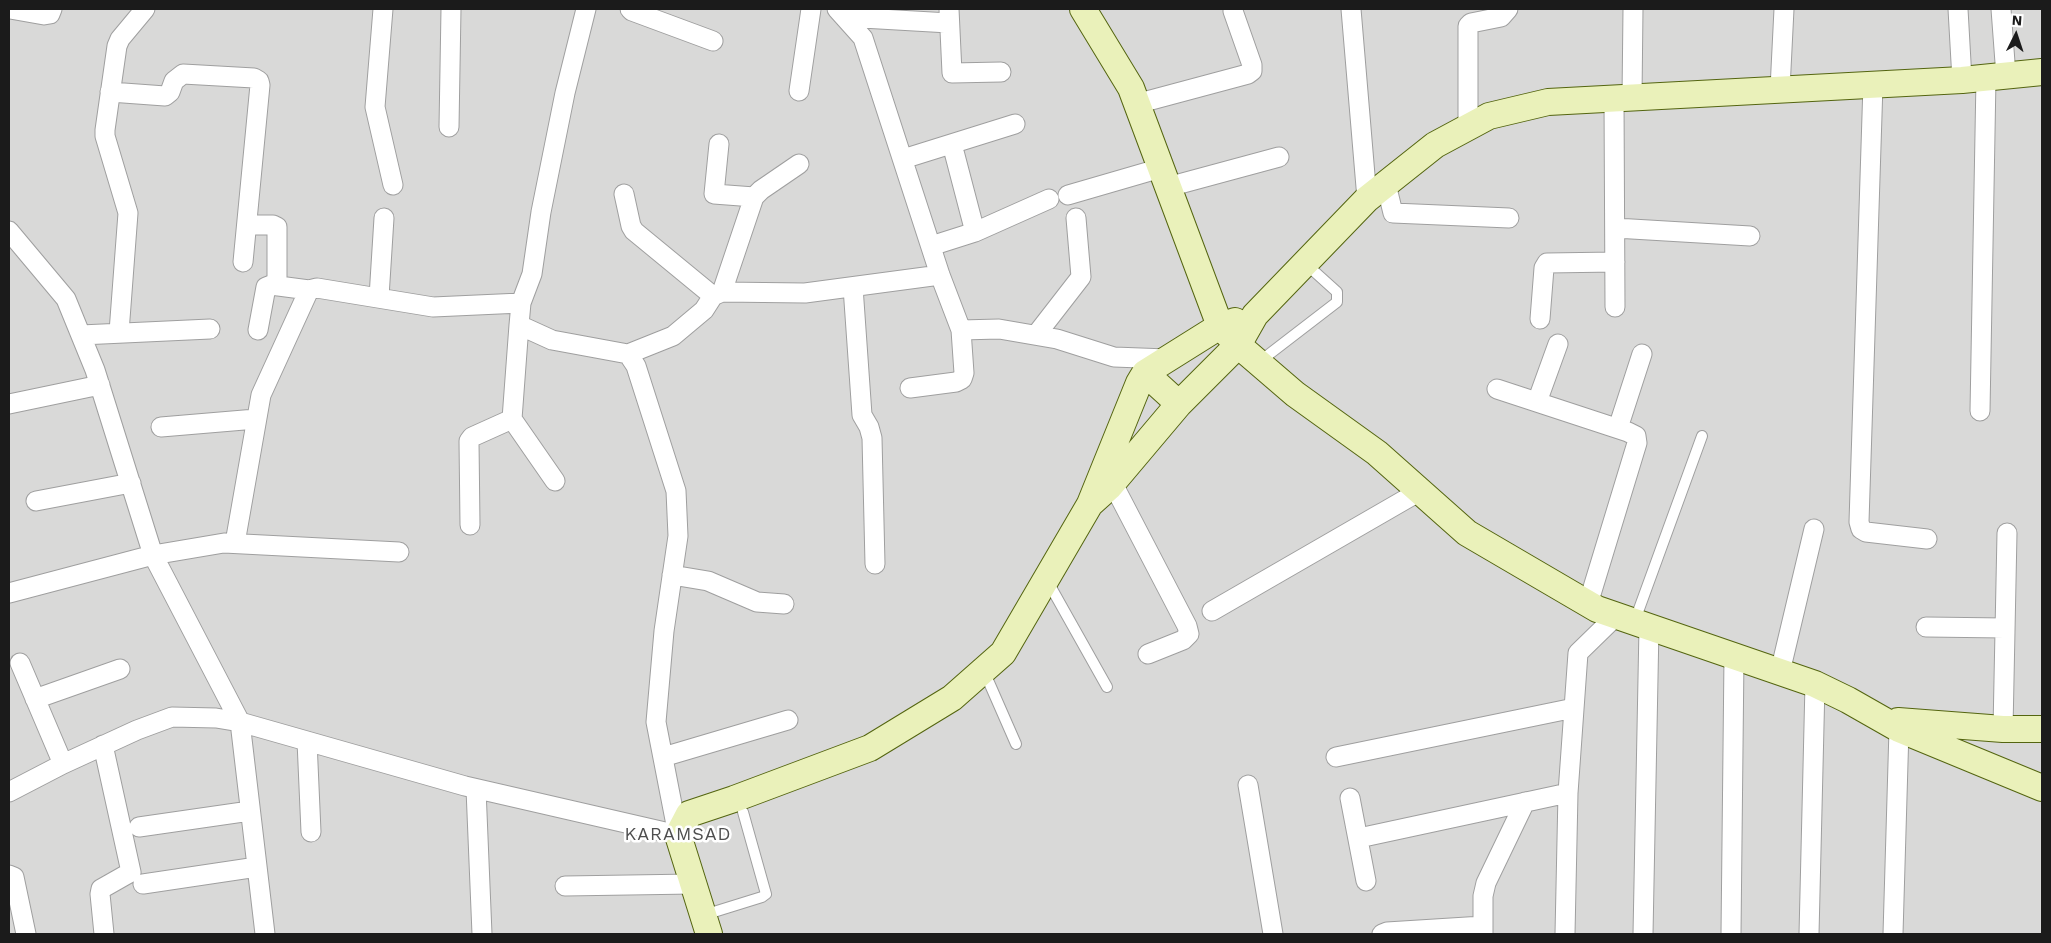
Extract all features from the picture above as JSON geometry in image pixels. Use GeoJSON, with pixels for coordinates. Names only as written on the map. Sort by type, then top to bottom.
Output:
{"type":"FeatureCollection","features":[{"type":"Feature","properties":{"kind":"street"},"geometry":{"type":"LineString","coordinates":[[10,9],[44,15],[50,14],[52,9]]}},
{"type":"Feature","properties":{"kind":"street"},"geometry":{"type":"LineString","coordinates":[[119,332],[128,213],[105,136],[117,46],[120,39],[145,9]]}},
{"type":"Feature","properties":{"kind":"street"},"geometry":{"type":"LineString","coordinates":[[383,9],[375,106],[393,185]]}},
{"type":"Feature","properties":{"kind":"street"},"geometry":{"type":"LineString","coordinates":[[449,127],[451,9]]}},
{"type":"Feature","properties":{"kind":"street"},"geometry":{"type":"LineString","coordinates":[[554,481],[512,419],[521,303],[532,274],[541,212],[565,93],[586,9]]}},
{"type":"Feature","properties":{"kind":"street"},"geometry":{"type":"LineString","coordinates":[[630,9],[712,41]]}},
{"type":"Feature","properties":{"kind":"street"},"geometry":{"type":"LineString","coordinates":[[799,92],[811,9]]}},
{"type":"Feature","properties":{"kind":"street"},"geometry":{"type":"LineString","coordinates":[[1351,9],[1376,192],[1393,214],[1509,218]]}},
{"type":"Feature","properties":{"kind":"street"},"geometry":{"type":"LineString","coordinates":[[1468,127],[1468,26],[1501,17],[1508,9]]}},
{"type":"Feature","properties":{"kind":"street"},"geometry":{"type":"LineString","coordinates":[[1615,307],[1615,228],[1623,98],[1633,9]]}},
{"type":"Feature","properties":{"kind":"street"},"geometry":{"type":"LineString","coordinates":[[1780,89],[1784,9]]}},
{"type":"Feature","properties":{"kind":"street"},"geometry":{"type":"LineString","coordinates":[[1958,9],[1985,78]]}},
{"type":"Feature","properties":{"kind":"street"},"geometry":{"type":"LineString","coordinates":[[1980,411],[1985,78],[2001,9]]}},
{"type":"Feature","properties":{"kind":"street"},"geometry":{"type":"LineString","coordinates":[[1090,10],[1131,88],[1220,326],[1238,345],[1296,394],[1376,453],[1467,533],[1588,604],[1633,622],[1815,684],[1891,724],[2042,788]]}},
{"type":"Feature","properties":{"kind":"street"},"geometry":{"type":"LineString","coordinates":[[1136,104],[1248,74],[1252,71],[1252,65],[1233,11]]}},
{"type":"Feature","properties":{"kind":"street"},"geometry":{"type":"LineString","coordinates":[[841,13],[949,16],[952,73],[1002,72]]}},
{"type":"Feature","properties":{"kind":"street"},"geometry":{"type":"LineString","coordinates":[[841,13],[863,38],[940,276],[961,330],[964,373],[962,379],[956,382],[910,388]]}},
{"type":"Feature","properties":{"kind":"street"},"geometry":{"type":"LineString","coordinates":[[1090,504],[1112,482],[1180,404],[1238,345],[1255,315],[1376,192],[1435,146],[1489,116],[1548,102],[1985,78],[2042,72]]}},
{"type":"Feature","properties":{"kind":"street"},"geometry":{"type":"LineString","coordinates":[[110,92],[165,96],[170,92],[174,81],[183,74],[254,78],[259,81],[243,262]]}},
{"type":"Feature","properties":{"kind":"street"},"geometry":{"type":"LineString","coordinates":[[1873,84],[1858,522],[1861,529],[1866,532],[1927,539]]}},
{"type":"Feature","properties":{"kind":"street"},"geometry":{"type":"LineString","coordinates":[[903,159],[1015,124]]}},
{"type":"Feature","properties":{"kind":"street"},"geometry":{"type":"LineString","coordinates":[[719,144],[714,194],[754,197]]}},
{"type":"Feature","properties":{"kind":"street"},"geometry":{"type":"LineString","coordinates":[[952,144],[975,232]]}},
{"type":"Feature","properties":{"kind":"street"},"geometry":{"type":"LineString","coordinates":[[1068,195],[1279,157]]}},
{"type":"Feature","properties":{"kind":"street"},"geometry":{"type":"LineString","coordinates":[[519,325],[552,340],[628,354],[673,336],[704,310],[717,294],[754,197],[761,190],[799,164]]}},
{"type":"Feature","properties":{"kind":"street"},"geometry":{"type":"LineString","coordinates":[[624,194],[634,231],[717,294],[805,293],[940,276]]}},
{"type":"Feature","properties":{"kind":"street"},"geometry":{"type":"LineString","coordinates":[[931,246],[975,232],[1049,199]]}},
{"type":"Feature","properties":{"kind":"street"},"geometry":{"type":"LineString","coordinates":[[380,297],[384,218]]}},
{"type":"Feature","properties":{"kind":"street"},"geometry":{"type":"LineString","coordinates":[[1036,335],[1081,277],[1076,218]]}},
{"type":"Feature","properties":{"kind":"street"},"geometry":{"type":"LineString","coordinates":[[247,225],[273,225],[277,227],[277,286]]}},
{"type":"Feature","properties":{"kind":"street"},"geometry":{"type":"LineString","coordinates":[[1615,228],[1750,236]]}},
{"type":"Feature","properties":{"kind":"street"},"geometry":{"type":"LineString","coordinates":[[9,231],[66,299],[100,385],[153,555],[240,722],[265,934]]}},
{"type":"Feature","properties":{"kind":"street"},"geometry":{"type":"LineString","coordinates":[[1540,319],[1544,268],[1547,263],[1615,262]]}},
{"type":"Feature","properties":{"kind":"street"},"geometry":{"type":"LineString","coordinates":[[258,330],[266,287],[271,285],[309,290],[317,288],[433,307],[521,303]]}},
{"type":"Feature","properties":{"kind":"street"},"geometry":{"type":"LineString","coordinates":[[854,286],[862,415],[869,427],[872,438],[875,564]]}},
{"type":"Feature","properties":{"kind":"street"},"geometry":{"type":"LineString","coordinates":[[235,543],[256,419],[265,382],[309,290]]}},
{"type":"Feature","properties":{"kind":"street"},"geometry":{"type":"LineString","coordinates":[[678,835],[688,814],[734,799],[870,748],[952,698],[1003,653],[1090,504],[1131,402],[1145,373],[1220,326],[1255,315]]}},
{"type":"Feature","properties":{"kind":"street"},"geometry":{"type":"LineString","coordinates":[[961,330],[1000,328],[1057,339],[1114,357],[1167,359]]}},
{"type":"Feature","properties":{"kind":"street"},"geometry":{"type":"LineString","coordinates":[[80,335],[210,329]]}},
{"type":"Feature","properties":{"kind":"street"},"geometry":{"type":"LineString","coordinates":[[1537,402],[1558,344]]}},
{"type":"Feature","properties":{"kind":"street"},"geometry":{"type":"LineString","coordinates":[[628,354],[636,366],[676,491],[678,536],[664,631],[656,722],[678,835],[706,925]]}},
{"type":"Feature","properties":{"kind":"street"},"geometry":{"type":"LineString","coordinates":[[1618,428],[1642,354]]}},
{"type":"Feature","properties":{"kind":"street"},"geometry":{"type":"LineString","coordinates":[[1145,373],[1180,404]]}},
{"type":"Feature","properties":{"kind":"street"},"geometry":{"type":"LineString","coordinates":[[9,404],[100,385]]}},
{"type":"Feature","properties":{"kind":"street"},"geometry":{"type":"LineString","coordinates":[[1497,389],[1618,428],[1636,436],[1637,444],[1588,604]]}},
{"type":"Feature","properties":{"kind":"street"},"geometry":{"type":"LineString","coordinates":[[1131,402],[1162,425]]}},
{"type":"Feature","properties":{"kind":"street"},"geometry":{"type":"LineString","coordinates":[[161,427],[256,419]]}},
{"type":"Feature","properties":{"kind":"street"},"geometry":{"type":"LineString","coordinates":[[470,525],[469,441],[472,437],[512,419]]}},
{"type":"Feature","properties":{"kind":"street"},"geometry":{"type":"LineString","coordinates":[[1112,482],[1188,626],[1189,634],[1183,640],[1148,654]]}},
{"type":"Feature","properties":{"kind":"street"},"geometry":{"type":"LineString","coordinates":[[36,501],[130,483]]}},
{"type":"Feature","properties":{"kind":"street"},"geometry":{"type":"LineString","coordinates":[[1212,611],[1420,491]]}},
{"type":"Feature","properties":{"kind":"street"},"geometry":{"type":"LineString","coordinates":[[1780,672],[1814,529]]}},
{"type":"Feature","properties":{"kind":"street"},"geometry":{"type":"LineString","coordinates":[[2004,729],[2007,534]]}},
{"type":"Feature","properties":{"kind":"street"},"geometry":{"type":"LineString","coordinates":[[9,593],[153,555],[235,543],[399,552]]}},
{"type":"Feature","properties":{"kind":"street"},"geometry":{"type":"LineString","coordinates":[[672,575],[708,581],[757,602],[784,604]]}},
{"type":"Feature","properties":{"kind":"street"},"geometry":{"type":"LineString","coordinates":[[1565,934],[1568,793],[1578,653],[1633,622]]}},
{"type":"Feature","properties":{"kind":"street"},"geometry":{"type":"LineString","coordinates":[[1633,622],[1643,934]]}},
{"type":"Feature","properties":{"kind":"street"},"geometry":{"type":"LineString","coordinates":[[1926,626],[2005,628]]}},
{"type":"Feature","properties":{"kind":"street"},"geometry":{"type":"LineString","coordinates":[[1731,934],[1734,656]]}},
{"type":"Feature","properties":{"kind":"street"},"geometry":{"type":"LineString","coordinates":[[20,663],[63,764]]}},
{"type":"Feature","properties":{"kind":"street"},"geometry":{"type":"LineString","coordinates":[[35,699],[120,669]]}},
{"type":"Feature","properties":{"kind":"street"},"geometry":{"type":"LineString","coordinates":[[1809,934],[1815,684]]}},
{"type":"Feature","properties":{"kind":"street"},"geometry":{"type":"LineString","coordinates":[[1336,757],[1574,708]]}},
{"type":"Feature","properties":{"kind":"street"},"geometry":{"type":"LineString","coordinates":[[9,792],[103,745],[172,717],[216,718],[240,722],[476,789],[678,835]]}},
{"type":"Feature","properties":{"kind":"street"},"geometry":{"type":"LineString","coordinates":[[662,756],[788,720]]}},
{"type":"Feature","properties":{"kind":"street"},"geometry":{"type":"LineString","coordinates":[[1891,724],[2042,729]]}},
{"type":"Feature","properties":{"kind":"street"},"geometry":{"type":"LineString","coordinates":[[1891,724],[1893,934]]}},
{"type":"Feature","properties":{"kind":"street"},"geometry":{"type":"LineString","coordinates":[[307,741],[311,832]]}},
{"type":"Feature","properties":{"kind":"street"},"geometry":{"type":"LineString","coordinates":[[103,745],[131,872],[101,889],[104,934]]}},
{"type":"Feature","properties":{"kind":"street"},"geometry":{"type":"LineString","coordinates":[[1248,784],[1273,934]]}},
{"type":"Feature","properties":{"kind":"street"},"geometry":{"type":"LineString","coordinates":[[476,789],[482,934]]}},
{"type":"Feature","properties":{"kind":"street"},"geometry":{"type":"LineString","coordinates":[[1359,838],[1568,793]]}},
{"type":"Feature","properties":{"kind":"street"},"geometry":{"type":"LineString","coordinates":[[1350,798],[1366,881]]}},
{"type":"Feature","properties":{"kind":"street"},"geometry":{"type":"LineString","coordinates":[[1382,934],[1387,932],[1483,930],[1483,896],[1486,883],[1525,802]]}},
{"type":"Feature","properties":{"kind":"street"},"geometry":{"type":"LineString","coordinates":[[139,827],[250,811]]}},
{"type":"Feature","properties":{"kind":"street"},"geometry":{"type":"LineString","coordinates":[[143,884],[257,867]]}},
{"type":"Feature","properties":{"kind":"street"},"geometry":{"type":"LineString","coordinates":[[9,875],[14,878],[26,934]]}},
{"type":"Feature","properties":{"kind":"street"},"geometry":{"type":"LineString","coordinates":[[565,886],[693,884]]}},
{"type":"Feature","properties":{"kind":"lane"},"geometry":{"type":"LineString","coordinates":[[1258,362],[1337,302],[1337,292],[1306,264]]}},
{"type":"Feature","properties":{"kind":"lane"},"geometry":{"type":"LineString","coordinates":[[1633,622],[1702,436]]}},
{"type":"Feature","properties":{"kind":"lane"},"geometry":{"type":"LineString","coordinates":[[1046,578],[1107,687]]}},
{"type":"Feature","properties":{"kind":"lane"},"geometry":{"type":"LineString","coordinates":[[983,670],[1016,744]]}},
{"type":"Feature","properties":{"kind":"lane"},"geometry":{"type":"LineString","coordinates":[[706,925],[766,894],[742,812]]}},
{"type":"Feature","properties":{"kind":"shaded area","name":"KARAMSAD"},"geometry":{"type":"Polygon","coordinates":[[[9,9],[2042,9],[2042,934],[9,934],[9,9]]]}},
{"type":"Feature","properties":{"kind":"district","name":"KARAMSAD"},"geometry":{"type":"Point","coordinates":[678,835]}}]}
